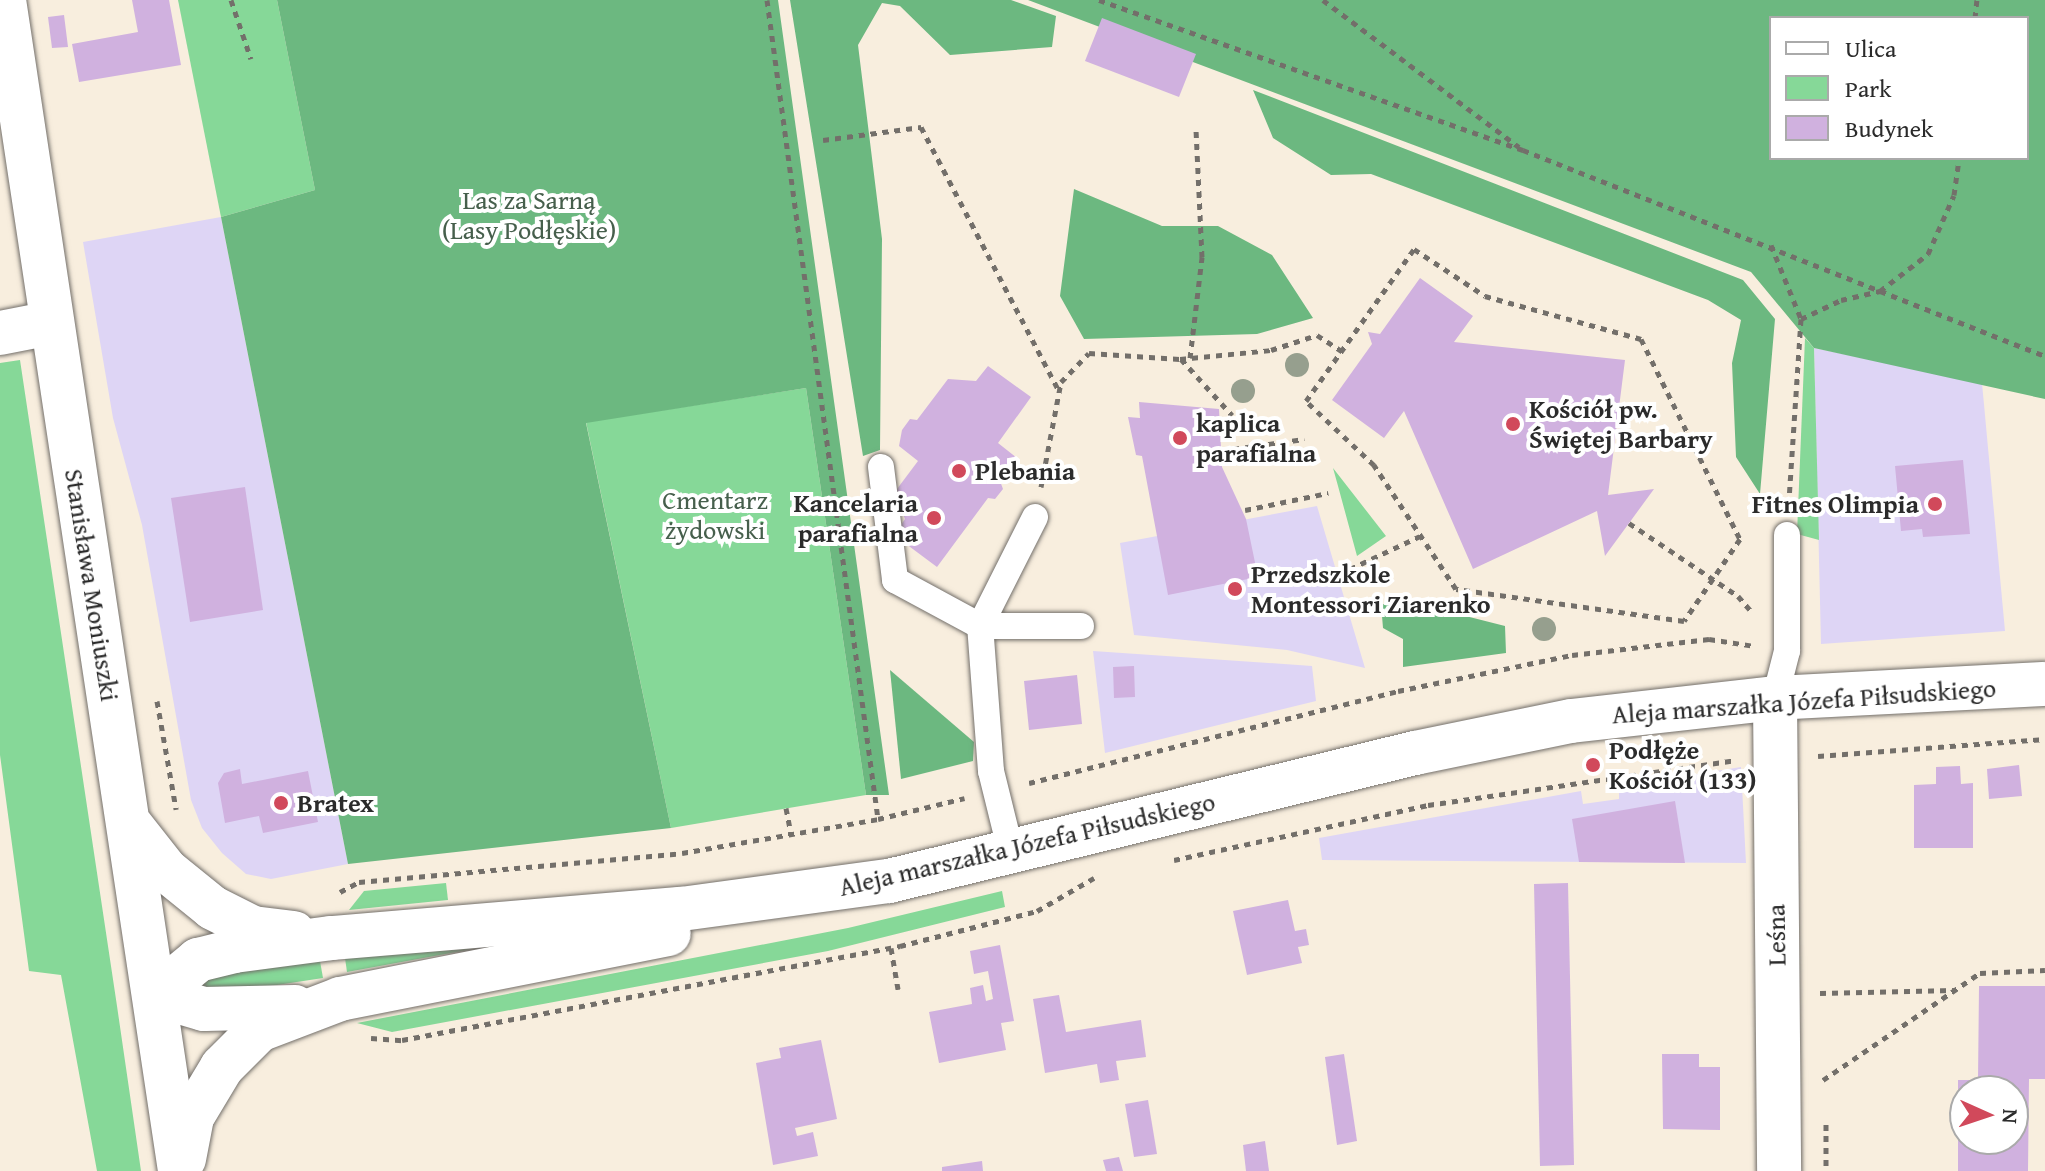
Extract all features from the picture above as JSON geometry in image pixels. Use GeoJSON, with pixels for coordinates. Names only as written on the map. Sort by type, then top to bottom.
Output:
{"type":"FeatureCollection","features":[{"type":"Feature","properties":{"kind":"street","name":"Stanisława Moniuszki"},"geometry":{"type":"LineString","coordinates":[[4,0],[51,323],[132,827],[180,1171]]}},
{"type":"Feature","properties":{"kind":"street"},"geometry":{"type":"LineString","coordinates":[[0,333],[51,323]]}},
{"type":"Feature","properties":{"kind":"street","name":"Aleja marszałka Józefa Piłsudskiego"},"geometry":{"type":"LineString","coordinates":[[156,995],[198,960],[330,918],[681,909],[889,881],[1495,734],[1675,706],[2045,684]]}},
{"type":"Feature","properties":{"kind":"street","name":"Leśna"},"geometry":{"type":"LineString","coordinates":[[1775,698],[1779,1171]]}},
{"type":"Feature","properties":{"kind":"street"},"geometry":{"type":"LineString","coordinates":[[132,827],[166,870],[213,908],[253,928],[330,918]]}},
{"type":"Feature","properties":{"kind":"street"},"geometry":{"type":"LineString","coordinates":[[180,1171],[192,1117],[222,1067],[259,1030],[349,1017],[889,881]]}},
{"type":"Feature","properties":{"kind":"street"},"geometry":{"type":"LineString","coordinates":[[156,995],[204,1009],[349,1017]]}},
{"type":"Feature","properties":{"kind":"lane"},"geometry":{"type":"LineString","coordinates":[[881,467],[895,580],[980,626],[1081,626]]}},
{"type":"Feature","properties":{"kind":"lane"},"geometry":{"type":"LineString","coordinates":[[1011,852],[991,771],[980,626],[1035,517]]}},
{"type":"Feature","properties":{"kind":"lane"},"geometry":{"type":"LineString","coordinates":[[1775,698],[1787,651],[1787,535]]}},
{"type":"Feature","properties":{"kind":"path"},"geometry":{"type":"LineString","coordinates":[[231,0],[251,59]]}},
{"type":"Feature","properties":{"kind":"path"},"geometry":{"type":"LineString","coordinates":[[330,918],[359,882],[682,853],[878,819],[767,0]]}},
{"type":"Feature","properties":{"kind":"path"},"geometry":{"type":"LineString","coordinates":[[1099,0],[1523,150],[1771,244],[2045,356]]}},
{"type":"Feature","properties":{"kind":"path"},"geometry":{"type":"LineString","coordinates":[[1323,0],[1523,150]]}},
{"type":"Feature","properties":{"kind":"path"},"geometry":{"type":"LineString","coordinates":[[823,140],[921,127],[1059,392]]}},
{"type":"Feature","properties":{"kind":"path"},"geometry":{"type":"LineString","coordinates":[[1190,358],[1202,257],[1196,128]]}},
{"type":"Feature","properties":{"kind":"path"},"geometry":{"type":"LineString","coordinates":[[1801,319],[1841,300],[1880,291],[1928,254],[1954,195],[1959,160]]}},
{"type":"Feature","properties":{"kind":"path"},"geometry":{"type":"LineString","coordinates":[[1771,244],[1801,319],[1787,535]]}},
{"type":"Feature","properties":{"kind":"path"},"geometry":{"type":"LineString","coordinates":[[1414,249],[1485,296],[1641,339],[1740,539],[1684,621],[1456,589],[1374,465],[1306,401],[1342,351],[1414,249]]}},
{"type":"Feature","properties":{"kind":"path"},"geometry":{"type":"LineString","coordinates":[[1035,517],[1061,382],[1089,353],[1180,359],[1271,350],[1317,335],[1342,351]]}},
{"type":"Feature","properties":{"kind":"path"},"geometry":{"type":"LineString","coordinates":[[1180,359],[1232,415]]}},
{"type":"Feature","properties":{"kind":"path"},"geometry":{"type":"LineString","coordinates":[[1233,449],[1304,439]]}},
{"type":"Feature","properties":{"kind":"path"},"geometry":{"type":"LineString","coordinates":[[1245,510],[1328,493]]}},
{"type":"Feature","properties":{"kind":"path"},"geometry":{"type":"LineString","coordinates":[[1629,523],[1738,596]]}},
{"type":"Feature","properties":{"kind":"path"},"geometry":{"type":"LineString","coordinates":[[1350,569],[1420,536]]}},
{"type":"Feature","properties":{"kind":"path"},"geometry":{"type":"LineString","coordinates":[[155,692],[177,816]]}},
{"type":"Feature","properties":{"kind":"path"},"geometry":{"type":"LineString","coordinates":[[1804,757],[2045,739]]}},
{"type":"Feature","properties":{"kind":"path"},"geometry":{"type":"LineString","coordinates":[[1157,864],[1428,805],[1731,760]]}},
{"type":"Feature","properties":{"kind":"path"},"geometry":{"type":"LineString","coordinates":[[786,808],[791,834]]}},
{"type":"Feature","properties":{"kind":"path"},"geometry":{"type":"LineString","coordinates":[[349,1017],[402,1040],[891,948],[1037,911],[1097,877]]}},
{"type":"Feature","properties":{"kind":"path"},"geometry":{"type":"LineString","coordinates":[[891,948],[898,989]]}},
{"type":"Feature","properties":{"kind":"path"},"geometry":{"type":"LineString","coordinates":[[1825,1077],[1980,973],[2045,967]]}},
{"type":"Feature","properties":{"kind":"path"},"geometry":{"type":"LineString","coordinates":[[1807,994],[1955,990]]}},
{"type":"Feature","properties":{"kind":"path"},"geometry":{"type":"LineString","coordinates":[[1824,1063],[1825,1092]]}},
{"type":"Feature","properties":{"kind":"path"},"geometry":{"type":"LineString","coordinates":[[1825,1108],[1826,1171]]}},
{"type":"Feature","properties":{"kind":"shaded area"},"geometry":{"type":"Polygon","coordinates":[[[221,217],[348,864],[271,879],[246,874],[222,853],[202,828],[191,800],[142,525],[113,418],[83,242],[221,217]]]}},
{"type":"Feature","properties":{"kind":"shaded area"},"geometry":{"type":"Polygon","coordinates":[[[1814,348],[1982,383],[2005,631],[1821,644],[1814,348]]]}},
{"type":"Feature","properties":{"kind":"shaded area","name":"Przedszkole Montessori Ziarenko"},"geometry":{"type":"Polygon","coordinates":[[[1317,506],[1365,668],[1287,650],[1134,635],[1120,543],[1317,506]]]}},
{"type":"Feature","properties":{"kind":"shaded area"},"geometry":{"type":"Polygon","coordinates":[[[1093,651],[1312,666],[1316,701],[1105,753],[1093,651]]]}},
{"type":"Feature","properties":{"kind":"shaded area"},"geometry":{"type":"Polygon","coordinates":[[[1741,767],[1746,863],[1322,860],[1319,838],[1581,791],[1583,804],[1619,799],[1619,787],[1741,767]]]}},
{"type":"Feature","properties":{"kind":"green space"},"geometry":{"type":"Polygon","coordinates":[[[178,0],[277,0],[315,190],[221,217],[178,0]]]}},
{"type":"Feature","properties":{"kind":"green space","name":"Las za Sarną (Lasy Podłęskie)"},"geometry":{"type":"Polygon","coordinates":[[[277,0],[778,0],[889,795],[866,795],[806,388],[586,423],[671,828],[348,864],[221,217],[315,190],[277,0]]]}},
{"type":"Feature","properties":{"kind":"green space"},"geometry":{"type":"Polygon","coordinates":[[[790,0],[1011,0],[1056,16],[1052,47],[950,55],[900,6],[882,3],[858,45],[882,239],[880,450],[863,456],[790,0]]]}},
{"type":"Feature","properties":{"kind":"green space"},"geometry":{"type":"Polygon","coordinates":[[[1028,0],[2045,0],[2045,399],[1814,348],[1751,272],[1028,0]]]}},
{"type":"Feature","properties":{"kind":"green space"},"geometry":{"type":"Polygon","coordinates":[[[1253,90],[1743,280],[1775,319],[1760,494],[1736,457],[1732,363],[1741,320],[1708,300],[1371,174],[1331,175],[1273,138],[1253,90]]]}},
{"type":"Feature","properties":{"kind":"green space"},"geometry":{"type":"Polygon","coordinates":[[[1074,189],[1162,226],[1218,226],[1272,255],[1313,318],[1257,334],[1084,339],[1060,296],[1074,189]]]}},
{"type":"Feature","properties":{"kind":"green space"},"geometry":{"type":"Polygon","coordinates":[[[1805,338],[1814,348],[1819,540],[1797,534],[1805,338]]]}},
{"type":"Feature","properties":{"kind":"green space"},"geometry":{"type":"Polygon","coordinates":[[[20,360],[141,1171],[97,1171],[61,975],[29,971],[0,755],[0,363],[20,360]]]}},
{"type":"Feature","properties":{"kind":"green space","name":"Cmentarz żydowski"},"geometry":{"type":"Polygon","coordinates":[[[806,388],[866,795],[671,828],[586,422],[806,388]]]}},
{"type":"Feature","properties":{"kind":"green space"},"geometry":{"type":"Polygon","coordinates":[[[1333,468],[1386,536],[1357,556],[1338,486],[1333,468]]]}},
{"type":"Feature","properties":{"kind":"green space"},"geometry":{"type":"Polygon","coordinates":[[[1381,604],[1430,607],[1505,626],[1506,653],[1403,667],[1403,639],[1383,628],[1381,604]]]}},
{"type":"Feature","properties":{"kind":"green space"},"geometry":{"type":"Polygon","coordinates":[[[890,670],[974,742],[973,761],[901,779],[890,670]]]}},
{"type":"Feature","properties":{"kind":"green space"},"geometry":{"type":"Polygon","coordinates":[[[446,883],[448,900],[349,910],[364,891],[446,883]]]}},
{"type":"Feature","properties":{"kind":"green space"},"geometry":{"type":"Polygon","coordinates":[[[1002,891],[1005,907],[828,951],[392,1032],[357,1023],[848,928],[1002,891]]]}},
{"type":"Feature","properties":{"kind":"green space"},"geometry":{"type":"Polygon","coordinates":[[[478,948],[347,972],[345,958],[478,948]]]}},
{"type":"Feature","properties":{"kind":"green space"},"geometry":{"type":"Polygon","coordinates":[[[320,961],[323,978],[218,994],[195,983],[212,972],[320,961]]]}},
{"type":"Feature","properties":{"kind":"building"},"geometry":{"type":"Polygon","coordinates":[[[132,0],[169,0],[181,65],[79,82],[72,44],[138,32],[132,0]]]}},
{"type":"Feature","properties":{"kind":"building"},"geometry":{"type":"Polygon","coordinates":[[[64,15],[68,47],[52,48],[48,17],[64,15]]]}},
{"type":"Feature","properties":{"kind":"building"},"geometry":{"type":"Polygon","coordinates":[[[1102,18],[1196,54],[1179,97],[1085,61],[1102,18]]]}},
{"type":"Feature","properties":{"kind":"building","name":"Kościół pw. Świętej Barbary"},"geometry":{"type":"Polygon","coordinates":[[[1420,278],[1473,316],[1454,342],[1625,360],[1608,495],[1654,489],[1605,556],[1597,511],[1473,569],[1404,411],[1384,438],[1332,400],[1372,344],[1368,332],[1380,334],[1420,278]]]}},
{"type":"Feature","properties":{"kind":"building","name":"Plebania"},"geometry":{"type":"Polygon","coordinates":[[[988,366],[1031,397],[998,443],[1017,458],[1000,481],[1003,489],[995,499],[988,498],[937,567],[894,535],[905,519],[894,493],[918,461],[899,446],[902,430],[910,419],[917,420],[948,379],[976,381],[988,366]]]}},
{"type":"Feature","properties":{"kind":"building"},"geometry":{"type":"Polygon","coordinates":[[[1139,402],[1219,409],[1222,467],[1246,519],[1258,577],[1168,595],[1142,456],[1136,455],[1128,417],[1140,418],[1139,402]]]}},
{"type":"Feature","properties":{"kind":"building"},"geometry":{"type":"Polygon","coordinates":[[[1963,460],[1970,534],[1923,537],[1922,529],[1901,531],[1895,466],[1963,460]]]}},
{"type":"Feature","properties":{"kind":"building"},"geometry":{"type":"Polygon","coordinates":[[[245,487],[263,610],[190,622],[171,498],[245,487]]]}},
{"type":"Feature","properties":{"kind":"building"},"geometry":{"type":"Polygon","coordinates":[[[1134,666],[1135,697],[1114,698],[1113,667],[1134,666]]]}},
{"type":"Feature","properties":{"kind":"building"},"geometry":{"type":"Polygon","coordinates":[[[1077,675],[1082,724],[1029,730],[1024,681],[1077,675]]]}},
{"type":"Feature","properties":{"kind":"building"},"geometry":{"type":"Polygon","coordinates":[[[2019,765],[2022,796],[1989,799],[1987,769],[2019,765]]]}},
{"type":"Feature","properties":{"kind":"building"},"geometry":{"type":"Polygon","coordinates":[[[1960,766],[1961,784],[1973,783],[1973,848],[1914,848],[1914,785],[1936,784],[1936,767],[1960,766]]]}},
{"type":"Feature","properties":{"kind":"building"},"geometry":{"type":"Polygon","coordinates":[[[240,769],[242,784],[308,771],[318,822],[263,833],[259,816],[225,823],[218,783],[224,773],[240,769]]]}},
{"type":"Feature","properties":{"kind":"building"},"geometry":{"type":"Polygon","coordinates":[[[1675,801],[1685,863],[1579,862],[1572,819],[1675,801]]]}},
{"type":"Feature","properties":{"kind":"building"},"geometry":{"type":"Polygon","coordinates":[[[1568,883],[1574,1165],[1540,1166],[1534,884],[1568,883]]]}},
{"type":"Feature","properties":{"kind":"building"},"geometry":{"type":"Polygon","coordinates":[[[1288,900],[1295,931],[1306,929],[1309,945],[1298,947],[1302,963],[1247,975],[1233,911],[1288,900]]]}},
{"type":"Feature","properties":{"kind":"building"},"geometry":{"type":"Polygon","coordinates":[[[1000,945],[1014,1021],[1001,1023],[1006,1050],[939,1063],[929,1012],[972,1004],[970,988],[983,985],[986,1001],[993,999],[988,971],[974,974],[970,951],[1000,945]]]}},
{"type":"Feature","properties":{"kind":"building"},"geometry":{"type":"Polygon","coordinates":[[[1979,986],[2045,986],[2045,1079],[2029,1079],[2029,1075],[1978,1075],[1979,986]]]}},
{"type":"Feature","properties":{"kind":"building"},"geometry":{"type":"Polygon","coordinates":[[[1059,995],[1066,1032],[1141,1020],[1146,1057],[1116,1061],[1119,1080],[1100,1083],[1097,1064],[1045,1073],[1033,999],[1059,995]]]}},
{"type":"Feature","properties":{"kind":"building"},"geometry":{"type":"Polygon","coordinates":[[[821,1040],[837,1119],[795,1128],[797,1136],[813,1132],[818,1156],[773,1165],[756,1063],[781,1058],[779,1048],[821,1040]]]}},
{"type":"Feature","properties":{"kind":"building"},"geometry":{"type":"Polygon","coordinates":[[[1344,1054],[1357,1141],[1337,1145],[1325,1057],[1344,1054]]]}},
{"type":"Feature","properties":{"kind":"building"},"geometry":{"type":"Polygon","coordinates":[[[1662,1054],[1699,1054],[1699,1067],[1720,1067],[1720,1130],[1663,1129],[1662,1054]]]}},
{"type":"Feature","properties":{"kind":"building"},"geometry":{"type":"Polygon","coordinates":[[[1148,1100],[1157,1154],[1134,1157],[1125,1104],[1148,1100]]]}},
{"type":"Feature","properties":{"kind":"building"},"geometry":{"type":"Polygon","coordinates":[[[1265,1141],[1269,1171],[1246,1171],[1243,1145],[1265,1141]]]}},
{"type":"Feature","properties":{"kind":"building"},"geometry":{"type":"Polygon","coordinates":[[[1958,1155],[2028,1155],[2028,1171],[1958,1171],[1958,1155]]]}},
{"type":"Feature","properties":{"kind":"building"},"geometry":{"type":"Polygon","coordinates":[[[1119,1157],[1123,1171],[1106,1171],[1103,1160],[1119,1157]]]}},
{"type":"Feature","properties":{"kind":"building"},"geometry":{"type":"Polygon","coordinates":[[[982,1161],[983,1171],[942,1171],[942,1167],[982,1161]]]}},
{"type":"Feature","properties":{"kind":"place","name":"Kościół pw. Świętej Barbary"},"geometry":{"type":"Point","coordinates":[1513,424]}},
{"type":"Feature","properties":{"kind":"place","name":"kaplica parafialna"},"geometry":{"type":"Point","coordinates":[1180,438]}},
{"type":"Feature","properties":{"kind":"place","name":"Plebania"},"geometry":{"type":"Point","coordinates":[959,471]}},
{"type":"Feature","properties":{"kind":"place","name":"Fitnes Olimpia"},"geometry":{"type":"Point","coordinates":[1935,504]}},
{"type":"Feature","properties":{"kind":"place","name":"Kancelaria parafialna"},"geometry":{"type":"Point","coordinates":[934,518]}},
{"type":"Feature","properties":{"kind":"place","name":"Przedszkole Montessori Ziarenko"},"geometry":{"type":"Point","coordinates":[1235,589]}},
{"type":"Feature","properties":{"kind":"place","name":"Podłęże Kościół (133)"},"geometry":{"type":"Point","coordinates":[1593,765]}},
{"type":"Feature","properties":{"kind":"place","name":"Bratex"},"geometry":{"type":"Point","coordinates":[281,803]}}]}
